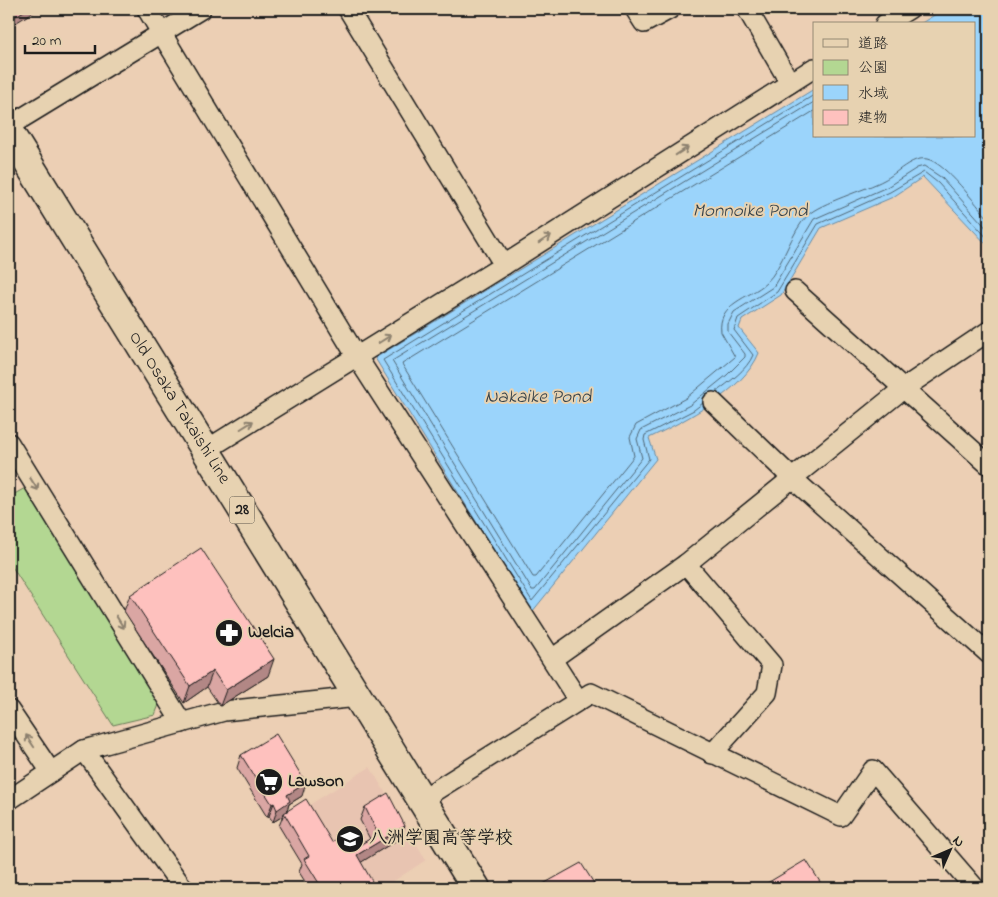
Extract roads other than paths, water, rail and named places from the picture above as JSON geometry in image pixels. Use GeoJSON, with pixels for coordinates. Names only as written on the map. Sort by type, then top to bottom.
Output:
{"type":"FeatureCollection","features":[{"type":"Feature","properties":{"kind":"main road","name":"Old Osaka Takaishi Line"},"geometry":{"type":"LineString","coordinates":[[9,132],[476,888]]}},
{"type":"Feature","properties":{"kind":"street"},"geometry":{"type":"LineString","coordinates":[[147,9],[357,357],[578,700]]}},
{"type":"Feature","properties":{"kind":"street"},"geometry":{"type":"LineString","coordinates":[[9,126],[201,9]]}},
{"type":"Feature","properties":{"kind":"street"},"geometry":{"type":"LineString","coordinates":[[348,9],[504,265]]}},
{"type":"Feature","properties":{"kind":"street"},"geometry":{"type":"LineString","coordinates":[[635,9],[644,23],[670,9]]}},
{"type":"Feature","properties":{"kind":"street"},"geometry":{"type":"LineString","coordinates":[[747,9],[790,82]]}},
{"type":"Feature","properties":{"kind":"street"},"geometry":{"type":"LineString","coordinates":[[888,22],[909,9]]}},
{"type":"Feature","properties":{"kind":"street"},"geometry":{"type":"LineString","coordinates":[[206,450],[504,265],[813,69]]}},
{"type":"Feature","properties":{"kind":"street"},"geometry":{"type":"LineString","coordinates":[[795,291],[989,465]]}},
{"type":"Feature","properties":{"kind":"street"},"geometry":{"type":"LineString","coordinates":[[552,660],[686,564],[904,388],[989,331]]}},
{"type":"Feature","properties":{"kind":"street"},"geometry":{"type":"LineString","coordinates":[[713,402],[792,478],[989,654]]}},
{"type":"Feature","properties":{"kind":"street"},"geometry":{"type":"LineString","coordinates":[[9,442],[182,723]]}},
{"type":"Feature","properties":{"kind":"street"},"geometry":{"type":"LineString","coordinates":[[686,564],[772,665],[768,693],[712,754]]}},
{"type":"Feature","properties":{"kind":"street"},"geometry":{"type":"LineString","coordinates":[[422,799],[591,693],[841,816],[873,770],[975,888]]}},
{"type":"Feature","properties":{"kind":"street"},"geometry":{"type":"LineString","coordinates":[[9,800],[84,750],[224,711],[358,697]]}},
{"type":"Feature","properties":{"kind":"street"},"geometry":{"type":"LineString","coordinates":[[9,710],[50,772]]}},
{"type":"Feature","properties":{"kind":"street"},"geometry":{"type":"LineString","coordinates":[[84,750],[183,888]]}},
{"type":"Feature","properties":{"kind":"water","name":"Nakaike Pond"},"geometry":{"type":"Polygon","coordinates":[[[944,9],[989,9],[989,247],[923,177],[893,197],[821,228],[781,295],[742,320],[739,328],[759,353],[751,367],[727,392],[712,403],[649,438],[656,459],[532,612],[375,358],[813,90],[813,138],[976,138],[976,22],[923,22],[944,9]]]}},
{"type":"Feature","properties":{"kind":"place","name":"Welcia"},"geometry":{"type":"Point","coordinates":[229,633]}},
{"type":"Feature","properties":{"kind":"place","name":"Lawson"},"geometry":{"type":"Point","coordinates":[269,782]}},
{"type":"Feature","properties":{"kind":"place","name":"八洲学園高等学校"},"geometry":{"type":"Point","coordinates":[350,839]}},
{"type":"Feature","properties":{"kind":"water label","name":"Monnoike Pond"},"geometry":{"type":"Point","coordinates":[750,211]}}]}
